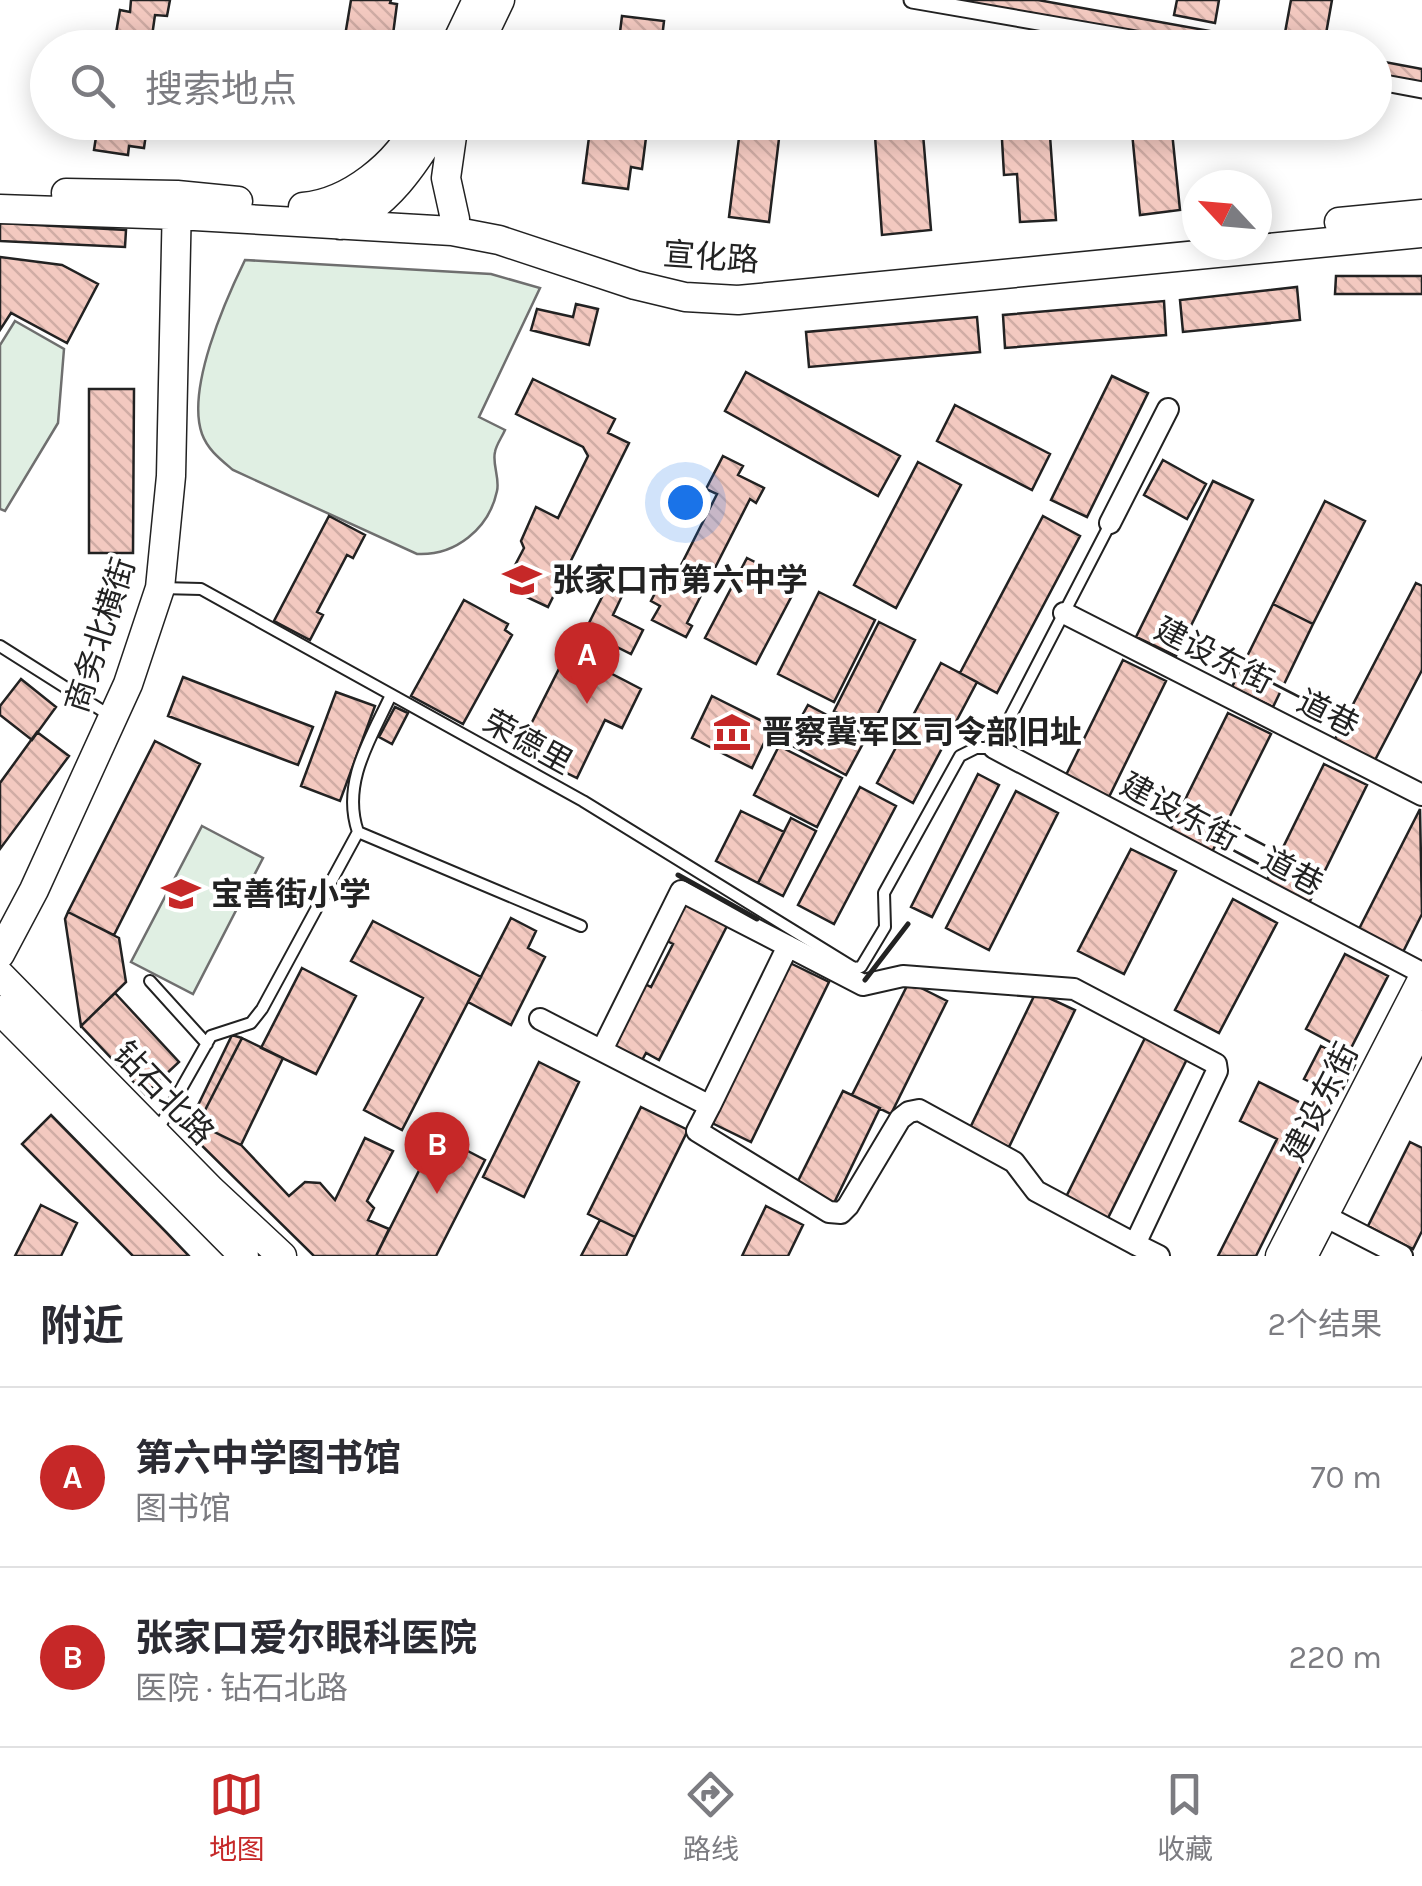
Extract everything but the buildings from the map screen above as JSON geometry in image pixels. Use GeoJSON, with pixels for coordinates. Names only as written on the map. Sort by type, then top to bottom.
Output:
{"type":"FeatureCollection","features":[{"type":"Feature","properties":{"kind":"main road"},"geometry":{"type":"LineString","coordinates":[[474,30],[477,0]]}},
{"type":"Feature","properties":{"kind":"main road"},"geometry":{"type":"LineString","coordinates":[[482,30],[500,0]]}},
{"type":"Feature","properties":{"kind":"main road"},"geometry":{"type":"LineString","coordinates":[[303,207],[339,200],[408,140]]}},
{"type":"Feature","properties":{"kind":"main road"},"geometry":{"type":"LineString","coordinates":[[338,225],[366,213],[398,183],[428,140]]}},
{"type":"Feature","properties":{"kind":"main road"},"geometry":{"type":"LineString","coordinates":[[451,140],[446,178],[454,225]]}},
{"type":"Feature","properties":{"kind":"main road","name":"宣化路"},"geometry":{"type":"LineString","coordinates":[[0,191],[177,205],[338,225],[454,225],[635,285],[686,296],[738,300],[1422,233]]}},
{"type":"Feature","properties":{"kind":"main road","name":"宣化路"},"geometry":{"type":"LineString","coordinates":[[0,209],[177,205],[303,207],[366,213],[535,239],[689,282],[741,286],[1182,238]]}},
{"type":"Feature","properties":{"kind":"main road","name":"商务北横街"},"geometry":{"type":"LineString","coordinates":[[0,954],[34,890],[128,684],[160,588],[171,476],[177,205]]}},
{"type":"Feature","properties":{"kind":"main road"},"geometry":{"type":"LineString","coordinates":[[1272,229],[1422,214]]}},
{"type":"Feature","properties":{"kind":"main road","name":"钻石北路"},"geometry":{"type":"LineString","coordinates":[[0,975],[155,1134],[282,1256]]}},
{"type":"Feature","properties":{"kind":"main road","name":"建设东街"},"geometry":{"type":"LineString","coordinates":[[1303,1256],[1315,1211],[1422,976]]}},
{"type":"Feature","properties":{"kind":"main road","name":"钻石北路"},"geometry":{"type":"LineString","coordinates":[[0,1010],[244,1256]]}},
{"type":"Feature","properties":{"kind":"main road","name":"建设东街"},"geometry":{"type":"LineString","coordinates":[[1280,1256],[1315,1211],[1422,1025]]}},
{"type":"Feature","properties":{"kind":"street"},"geometry":{"type":"LineString","coordinates":[[912,0],[1084,30]]}},
{"type":"Feature","properties":{"kind":"street"},"geometry":{"type":"LineString","coordinates":[[1392,84],[1422,90]]}},
{"type":"Feature","properties":{"kind":"street"},"geometry":{"type":"LineString","coordinates":[[1110,524],[1168,409]]}},
{"type":"Feature","properties":{"kind":"street","name":"建设东街一道巷"},"geometry":{"type":"LineString","coordinates":[[1064,613],[1422,795]]}},
{"type":"Feature","properties":{"kind":"street","name":"建设东街二道巷"},"geometry":{"type":"LineString","coordinates":[[994,748],[1422,976]]}},
{"type":"Feature","properties":{"kind":"street"},"geometry":{"type":"LineString","coordinates":[[602,1050],[680,891],[863,985],[903,976],[1074,989],[1209,1058],[1217,1070],[1135,1244]]}},
{"type":"Feature","properties":{"kind":"street"},"geometry":{"type":"LineString","coordinates":[[788,946],[697,1132],[829,1212],[841,1212],[900,1119],[919,1110],[1014,1162],[1036,1191],[1159,1256]]}},
{"type":"Feature","properties":{"kind":"street"},"geometry":{"type":"LineString","coordinates":[[540,1019],[710,1106]]}},
{"type":"Feature","properties":{"kind":"street"},"geometry":{"type":"LineString","coordinates":[[1315,1211],[1402,1256]]}},
{"type":"Feature","properties":{"kind":"lane"},"geometry":{"type":"LineString","coordinates":[[994,748],[1110,524]]}},
{"type":"Feature","properties":{"kind":"lane","name":"荣德里"},"geometry":{"type":"LineString","coordinates":[[160,588],[200,590],[391,694],[584,801],[854,968],[861,967],[886,926],[884,893],[960,756],[976,748],[994,748]]}},
{"type":"Feature","properties":{"kind":"lane"},"geometry":{"type":"LineString","coordinates":[[0,646],[112,718]]}},
{"type":"Feature","properties":{"kind":"lane"},"geometry":{"type":"LineString","coordinates":[[391,694],[354,775],[352,815],[358,832],[582,926]]}},
{"type":"Feature","properties":{"kind":"lane"},"geometry":{"type":"LineString","coordinates":[[155,1134],[211,1036],[252,1023],[262,1009],[358,832]]}},
{"type":"Feature","properties":{"kind":"lane"},"geometry":{"type":"LineString","coordinates":[[150,982],[206,1044]]}},
{"type":"Feature","properties":{"kind":"green space"},"geometry":{"type":"Polygon","coordinates":[[[245,260],[491,274],[540,288],[479,417],[505,430],[495,452],[498,486],[493,505],[468,538],[444,550],[417,554],[233,470],[211,450],[198,415],[203,370],[218,321],[245,260]]]}},
{"type":"Feature","properties":{"kind":"green space"},"geometry":{"type":"Polygon","coordinates":[[[15,321],[64,349],[58,423],[5,511],[0,509],[0,345],[15,321]]]}},
{"type":"Feature","properties":{"kind":"green space"},"geometry":{"type":"Polygon","coordinates":[[[202,826],[263,858],[193,994],[131,962],[202,826]]]}},
{"type":"Feature","properties":{"kind":"wall"},"geometry":{"type":"LineString","coordinates":[[678,875],[757,919]]}},
{"type":"Feature","properties":{"kind":"wall"},"geometry":{"type":"LineString","coordinates":[[865,980],[908,924]]}},
{"type":"Feature","properties":{"kind":"place","name":"张家口市第六中学"},"geometry":{"type":"Point","coordinates":[522,580]}},
{"type":"Feature","properties":{"kind":"place","name":"第六中学图书馆"},"geometry":{"type":"Point","coordinates":[587,704]}},
{"type":"Feature","properties":{"kind":"place","name":"晋察冀军区司令部旧址"},"geometry":{"type":"Point","coordinates":[732,732]}},
{"type":"Feature","properties":{"kind":"place","name":"宝善街小学"},"geometry":{"type":"Point","coordinates":[181,894]}},
{"type":"Feature","properties":{"kind":"place","name":"张家口爱尔眼科医院"},"geometry":{"type":"Point","coordinates":[437,1194]}}]}
